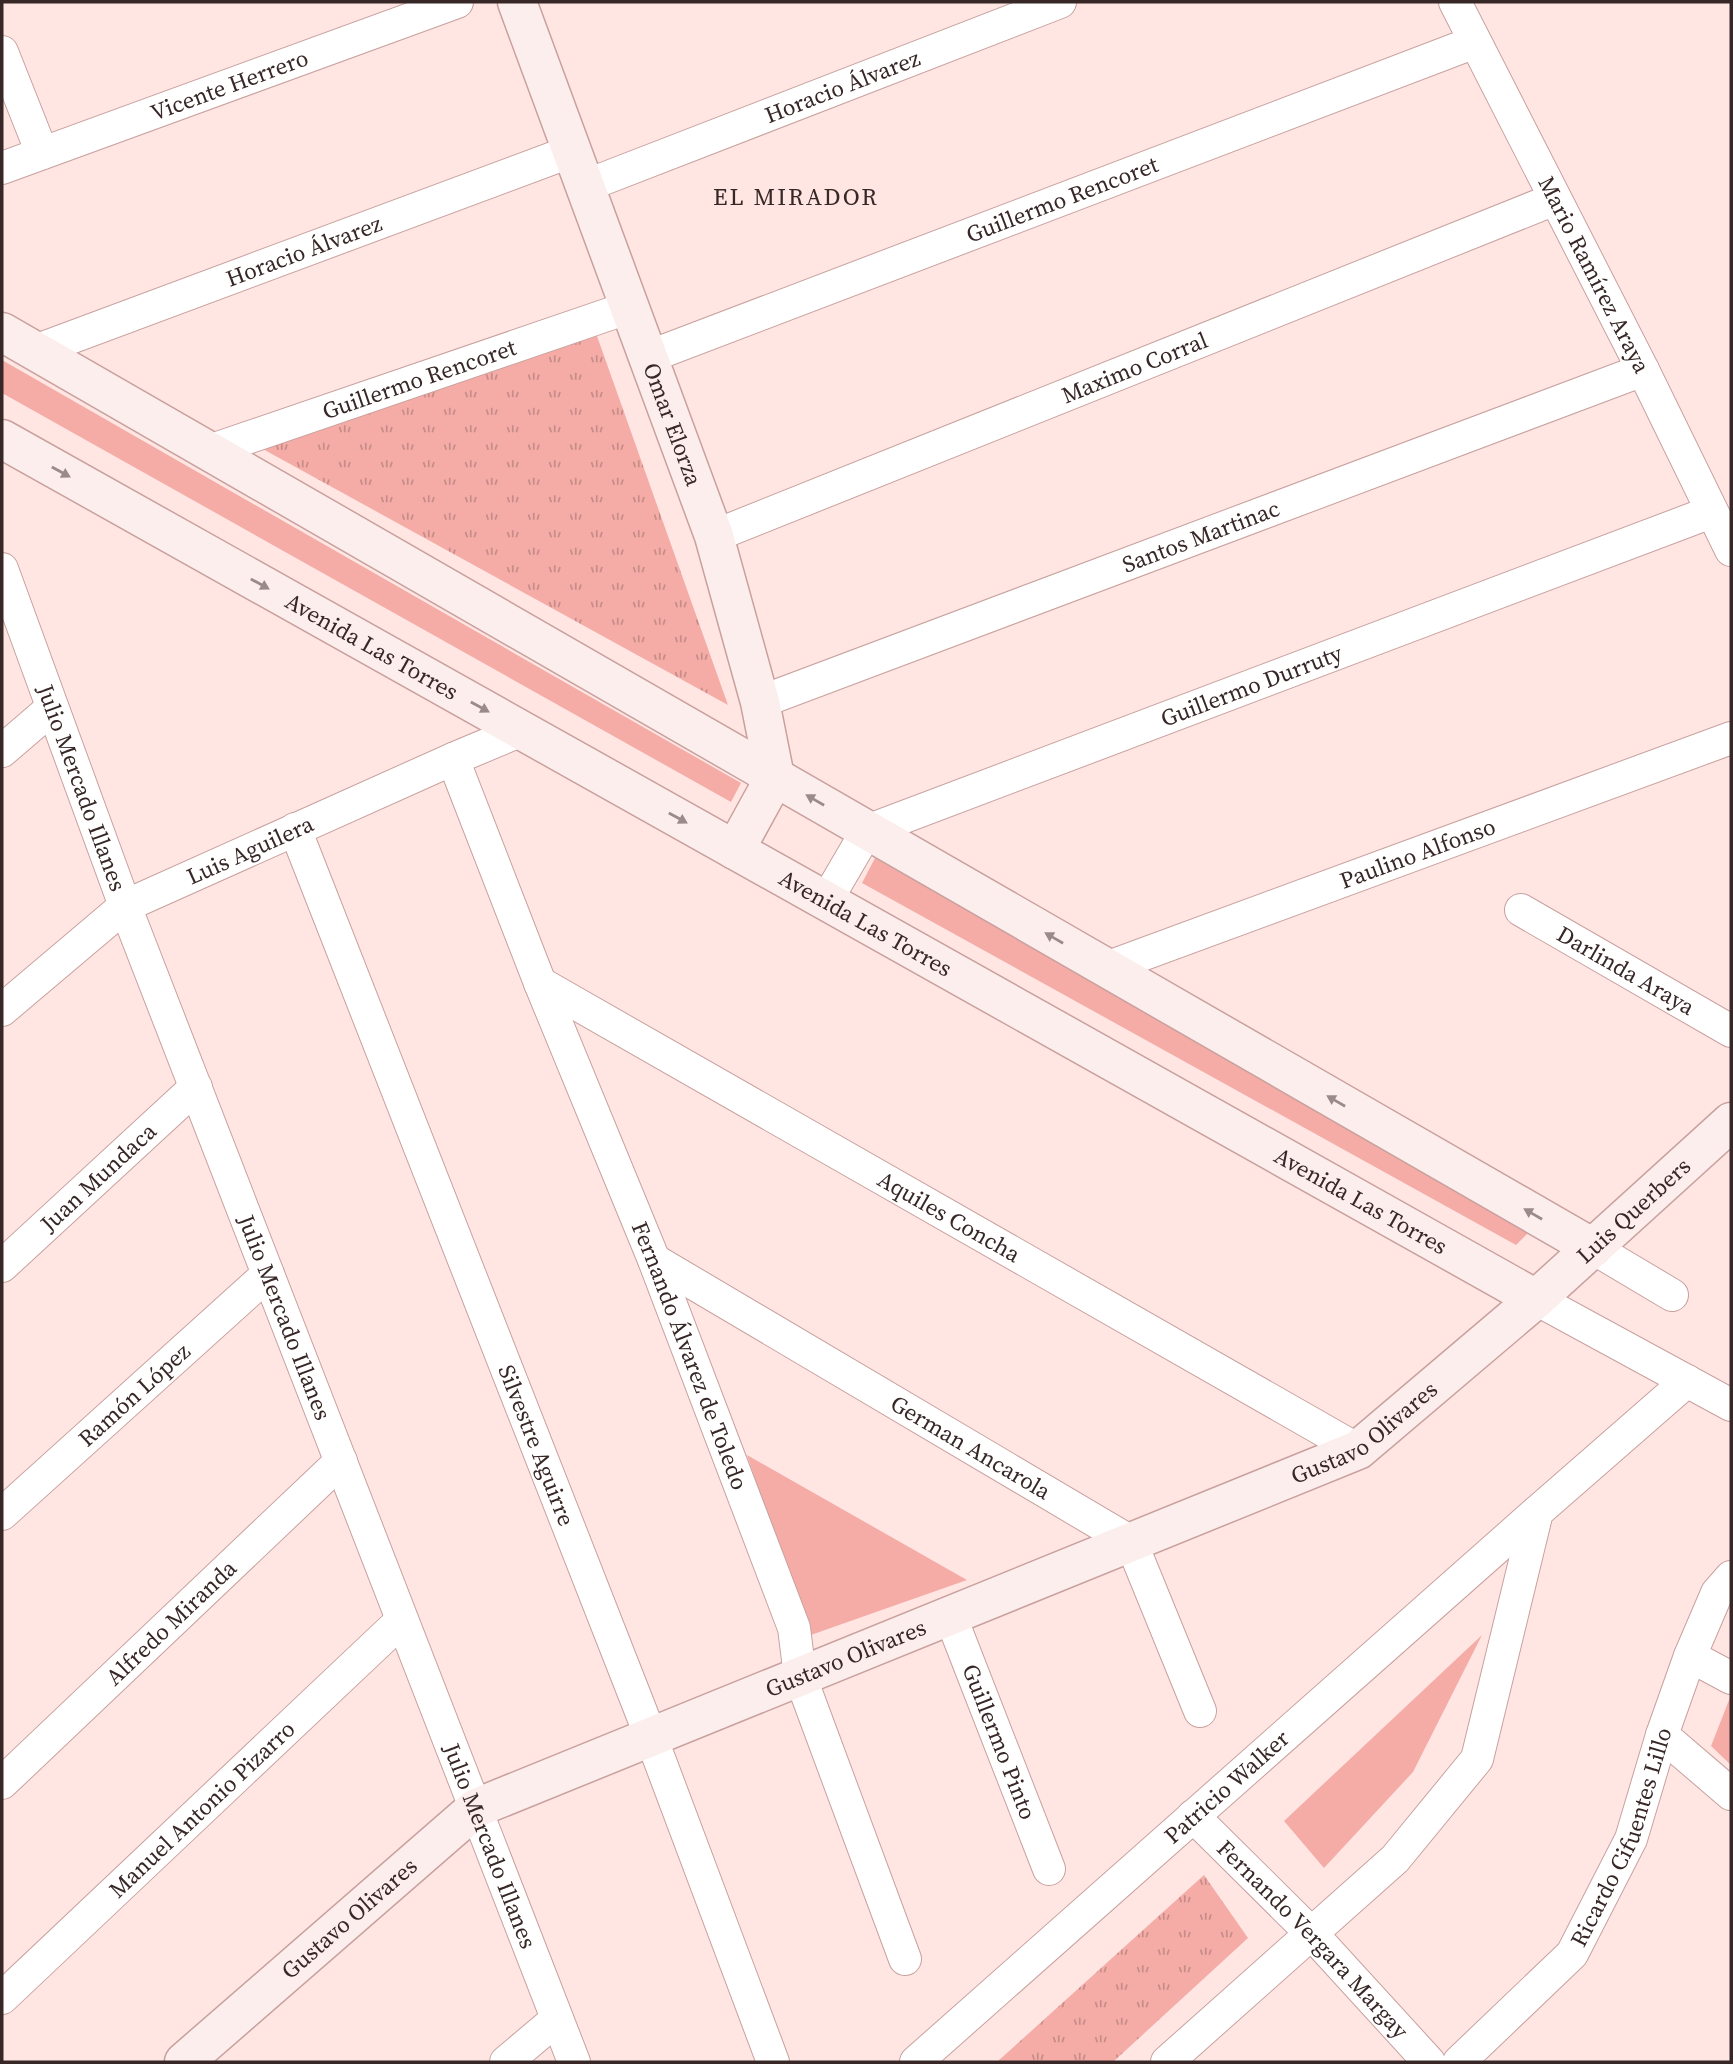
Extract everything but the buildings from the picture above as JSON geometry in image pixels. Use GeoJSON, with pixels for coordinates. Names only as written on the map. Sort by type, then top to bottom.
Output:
{"type":"FeatureCollection","features":[{"type":"Feature","properties":{"kind":"street","name":"Vicente Herrero"},"geometry":{"type":"LineString","coordinates":[[2,168],[457,2]]}},
{"type":"Feature","properties":{"kind":"street","name":"Omar Elorza"},"geometry":{"type":"LineString","coordinates":[[517,2],[714,536],[760,702],[775,777]]}},
{"type":"Feature","properties":{"kind":"street","name":"Horacio Álvarez"},"geometry":{"type":"LineString","coordinates":[[585,186],[1060,2]]}},
{"type":"Feature","properties":{"kind":"street","name":"Mario Ramírez Araya"},"geometry":{"type":"LineString","coordinates":[[1454,2],[1643,370],[1731,550]]}},
{"type":"Feature","properties":{"kind":"street","name":"Guillermo Rencoret"},"geometry":{"type":"LineString","coordinates":[[648,357],[1475,42]]}},
{"type":"Feature","properties":{"kind":"street"},"geometry":{"type":"LineString","coordinates":[[2,52],[42,153]]}},
{"type":"Feature","properties":{"kind":"street","name":"Horacio Álvarez"},"geometry":{"type":"LineString","coordinates":[[35,351],[572,151]]}},
{"type":"Feature","properties":{"kind":"street","name":"Maximo Corral"},"geometry":{"type":"LineString","coordinates":[[714,536],[1555,199]]}},
{"type":"Feature","properties":{"kind":"street","name":"Guillermo Rencoret"},"geometry":{"type":"LineString","coordinates":[[209,451],[630,307]]}},
{"type":"Feature","properties":{"kind":"street"},"geometry":{"type":"LineString","coordinates":[[2,332],[1672,1295]]}},
{"type":"Feature","properties":{"kind":"street","name":"Santos Martinac"},"geometry":{"type":"LineString","coordinates":[[760,702],[1643,370]]}},
{"type":"Feature","properties":{"kind":"street","name":"Avenida Las Torres"},"geometry":{"type":"LineString","coordinates":[[2,439],[1536,1299],[1731,1405]]}},
{"type":"Feature","properties":{"kind":"street","name":"Guillermo Durruty"},"geometry":{"type":"LineString","coordinates":[[867,831],[1711,512]]}},
{"type":"Feature","properties":{"kind":"street","name":"Julio Mercado Illanes"},"geometry":{"type":"LineString","coordinates":[[2,569],[125,906],[574,2062]]}},
{"type":"Feature","properties":{"kind":"street"},"geometry":{"type":"LineString","coordinates":[[2,751],[52,708]]}},
{"type":"Feature","properties":{"kind":"street","name":"Luis Aguilera"},"geometry":{"type":"LineString","coordinates":[[2,1010],[125,906],[522,730]]}},
{"type":"Feature","properties":{"kind":"street","name":"Paulino Alfonso"},"geometry":{"type":"LineString","coordinates":[[1106,968],[1731,738]]}},
{"type":"Feature","properties":{"kind":"street","name":"Fernando Álvarez de Toledo"},"geometry":{"type":"LineString","coordinates":[[453,759],[540,983],[653,1260],[794,1628],[800,1676],[905,1959]]}},
{"type":"Feature","properties":{"kind":"street"},"geometry":{"type":"LineString","coordinates":[[736,850],[775,777]]}},
{"type":"Feature","properties":{"kind":"street","name":"Silvestre Aguirre"},"geometry":{"type":"LineString","coordinates":[[295,829],[651,1737],[773,2062]]}},
{"type":"Feature","properties":{"kind":"street"},"geometry":{"type":"LineString","coordinates":[[826,901],[867,831]]}},
{"type":"Feature","properties":{"kind":"street","name":"Darlinda Araya"},"geometry":{"type":"LineString","coordinates":[[1521,910],[1731,1031]]}},
{"type":"Feature","properties":{"kind":"street","name":"Aquiles Concha"},"geometry":{"type":"LineString","coordinates":[[540,983],[1358,1450]]}},
{"type":"Feature","properties":{"kind":"street","name":"Juan Mundaca"},"geometry":{"type":"LineString","coordinates":[[2,1266],[196,1087]]}},
{"type":"Feature","properties":{"kind":"street","name":"Luis Querbers"},"geometry":{"type":"LineString","coordinates":[[1536,1299],[1731,1122]]}},
{"type":"Feature","properties":{"kind":"street","name":"German Ancarola"},"geometry":{"type":"LineString","coordinates":[[653,1260],[1131,1542]]}},
{"type":"Feature","properties":{"kind":"street","name":"Ramón López"},"geometry":{"type":"LineString","coordinates":[[2,1514],[268,1274]]}},
{"type":"Feature","properties":{"kind":"street","name":"Gustavo Olivares"},"geometry":{"type":"LineString","coordinates":[[184,2062],[476,1808],[1358,1450],[1536,1299]]}},
{"type":"Feature","properties":{"kind":"street","name":"Patricio Walker"},"geometry":{"type":"LineString","coordinates":[[916,2062],[1687,1381]]}},
{"type":"Feature","properties":{"kind":"street","name":"Alfredo Miranda"},"geometry":{"type":"LineString","coordinates":[[2,1783],[341,1461]]}},
{"type":"Feature","properties":{"kind":"street"},"geometry":{"type":"LineString","coordinates":[[1167,2062],[1395,1859],[1477,1759],[1537,1512]]}},
{"type":"Feature","properties":{"kind":"street"},"geometry":{"type":"LineString","coordinates":[[1131,1542],[1200,1710]]}},
{"type":"Feature","properties":{"kind":"street","name":"Ricardo Cifuentes Lillo"},"geometry":{"type":"LineString","coordinates":[[1459,2062],[1572,1954],[1630,1839],[1690,1656],[1717,1593],[1731,1577]]}},
{"type":"Feature","properties":{"kind":"street","name":"Guillermo Pinto"},"geometry":{"type":"LineString","coordinates":[[950,1615],[1049,1869]]}},
{"type":"Feature","properties":{"kind":"street","name":"Manuel Antonio Pizarro"},"geometry":{"type":"LineString","coordinates":[[2,1998],[402,1620]]}},
{"type":"Feature","properties":{"kind":"street"},"geometry":{"type":"LineString","coordinates":[[1690,1656],[1731,1678]]}},
{"type":"Feature","properties":{"kind":"street"},"geometry":{"type":"LineString","coordinates":[[1662,1735],[1731,1794]]}},
{"type":"Feature","properties":{"kind":"street","name":"Fernando Vergara Margay"},"geometry":{"type":"LineString","coordinates":[[1193,1816],[1312,1934],[1429,2062]]}},
{"type":"Feature","properties":{"kind":"street"},"geometry":{"type":"LineString","coordinates":[[506,2062],[557,2019]]}},
{"type":"Feature","properties":{"kind":"green space"},"geometry":{"type":"Polygon","coordinates":[[[597,336],[728,705],[261,448],[597,336]]]}},
{"type":"Feature","properties":{"kind":"green space"},"geometry":{"type":"Polygon","coordinates":[[[2,360],[741,783],[731,802],[2,393],[2,360]]]}},
{"type":"Feature","properties":{"kind":"green space"},"geometry":{"type":"Polygon","coordinates":[[[875,858],[1535,1226],[1516,1245],[862,883],[875,858]]]}},
{"type":"Feature","properties":{"kind":"green space"},"geometry":{"type":"Polygon","coordinates":[[[747,1455],[967,1580],[808,1636],[747,1455]]]}},
{"type":"Feature","properties":{"kind":"green space"},"geometry":{"type":"Polygon","coordinates":[[[1482,1635],[1413,1772],[1324,1868],[1284,1821],[1482,1635]]]}},
{"type":"Feature","properties":{"kind":"green space"},"geometry":{"type":"Polygon","coordinates":[[[1731,1695],[1731,1765],[1711,1746],[1731,1695]]]}},
{"type":"Feature","properties":{"kind":"green space"},"geometry":{"type":"Polygon","coordinates":[[[1204,1875],[1248,1938],[1113,2062],[997,2062],[1204,1875]]]}},
{"type":"Feature","properties":{"kind":"district","name":"EL MIRADOR"},"geometry":{"type":"Point","coordinates":[796,197]}}]}
